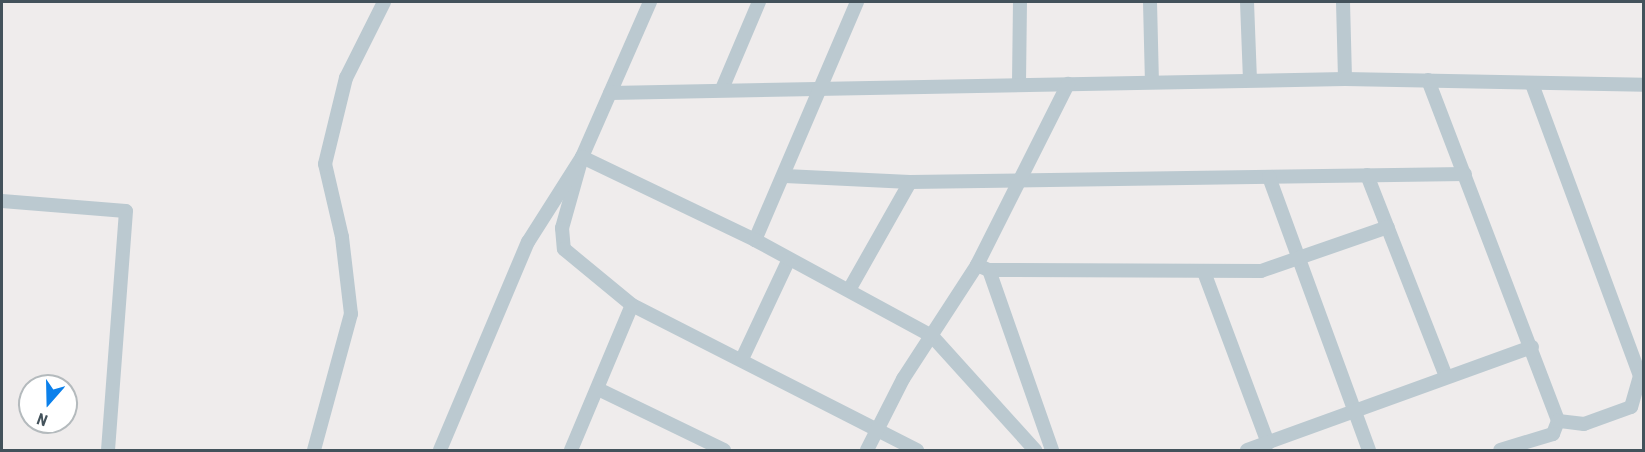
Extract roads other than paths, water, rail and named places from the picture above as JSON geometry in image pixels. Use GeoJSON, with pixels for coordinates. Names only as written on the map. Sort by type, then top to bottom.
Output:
{"type":"FeatureCollection","features":[{"type":"Feature","properties":{"kind":"street"},"geometry":{"type":"LineString","coordinates":[[314,450],[351,314],[342,237],[325,164],[346,78],[384,2]]}},
{"type":"Feature","properties":{"kind":"street"},"geometry":{"type":"LineString","coordinates":[[650,2],[582,157],[562,228],[564,249],[632,305],[878,428],[917,450]]}},
{"type":"Feature","properties":{"kind":"street"},"geometry":{"type":"LineString","coordinates":[[722,89],[759,2]]}},
{"type":"Feature","properties":{"kind":"street"},"geometry":{"type":"LineString","coordinates":[[755,240],[824,86],[857,2]]}},
{"type":"Feature","properties":{"kind":"street"},"geometry":{"type":"LineString","coordinates":[[1019,83],[1020,2]]}},
{"type":"Feature","properties":{"kind":"street"},"geometry":{"type":"LineString","coordinates":[[1150,2],[1152,82]]}},
{"type":"Feature","properties":{"kind":"street"},"geometry":{"type":"LineString","coordinates":[[1247,2],[1250,80]]}},
{"type":"Feature","properties":{"kind":"street"},"geometry":{"type":"LineString","coordinates":[[1343,2],[1345,79]]}},
{"type":"Feature","properties":{"kind":"street"},"geometry":{"type":"LineString","coordinates":[[610,93],[824,86],[1345,79],[1644,85]]}},
{"type":"Feature","properties":{"kind":"street"},"geometry":{"type":"LineString","coordinates":[[1428,80],[1532,347],[1558,421],[1553,434],[1500,450]]}},
{"type":"Feature","properties":{"kind":"street"},"geometry":{"type":"LineString","coordinates":[[867,450],[932,336],[983,267],[1015,179],[1068,84]]}},
{"type":"Feature","properties":{"kind":"street"},"geometry":{"type":"LineString","coordinates":[[1532,84],[1640,376],[1631,407],[1584,424],[1558,421]]}},
{"type":"Feature","properties":{"kind":"street"},"geometry":{"type":"LineString","coordinates":[[582,157],[755,240],[932,336],[1035,450]]}},
{"type":"Feature","properties":{"kind":"street"},"geometry":{"type":"LineString","coordinates":[[440,450],[528,242],[582,157]]}},
{"type":"Feature","properties":{"kind":"street"},"geometry":{"type":"LineString","coordinates":[[785,176],[910,182],[1465,174]]}},
{"type":"Feature","properties":{"kind":"street"},"geometry":{"type":"LineString","coordinates":[[1367,175],[1446,376]]}},
{"type":"Feature","properties":{"kind":"street"},"geometry":{"type":"LineString","coordinates":[[1269,177],[1296,258],[1369,450]]}},
{"type":"Feature","properties":{"kind":"street"},"geometry":{"type":"LineString","coordinates":[[849,290],[910,182]]}},
{"type":"Feature","properties":{"kind":"street"},"geometry":{"type":"LineString","coordinates":[[2,201],[126,211],[108,450]]}},
{"type":"Feature","properties":{"kind":"street"},"geometry":{"type":"LineString","coordinates":[[983,267],[1204,272],[1261,271],[1388,227]]}},
{"type":"Feature","properties":{"kind":"street"},"geometry":{"type":"LineString","coordinates":[[742,359],[789,259]]}},
{"type":"Feature","properties":{"kind":"street"},"geometry":{"type":"LineString","coordinates":[[983,267],[1052,450]]}},
{"type":"Feature","properties":{"kind":"street"},"geometry":{"type":"LineString","coordinates":[[1204,272],[1268,443]]}},
{"type":"Feature","properties":{"kind":"street"},"geometry":{"type":"LineString","coordinates":[[571,450],[632,305]]}},
{"type":"Feature","properties":{"kind":"street"},"geometry":{"type":"LineString","coordinates":[[1250,450],[1446,376],[1532,347]]}},
{"type":"Feature","properties":{"kind":"street"},"geometry":{"type":"LineString","coordinates":[[598,389],[724,450]]}}]}
